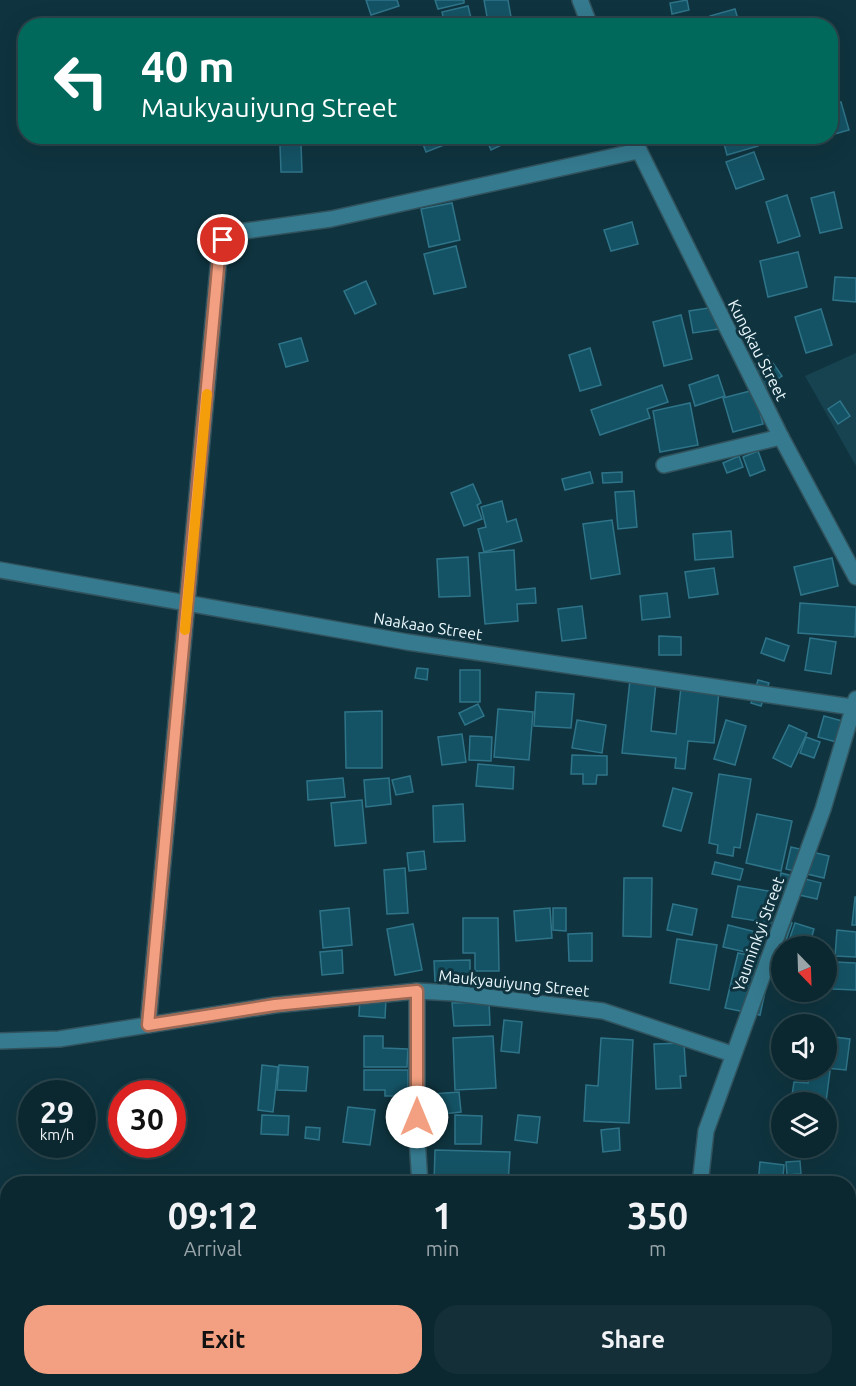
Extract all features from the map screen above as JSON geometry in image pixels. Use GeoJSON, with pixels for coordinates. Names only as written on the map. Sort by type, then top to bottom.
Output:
{"type":"FeatureCollection","features":[{"type":"Feature","properties":{"kind":"street"},"geometry":{"type":"LineString","coordinates":[[580,0],[587,18]]}},
{"type":"Feature","properties":{"kind":"street"},"geometry":{"type":"LineString","coordinates":[[148,1025],[219,257],[223,240],[238,232],[331,219],[635,144]]}},
{"type":"Feature","properties":{"kind":"street","name":"Kungkau Street"},"geometry":{"type":"LineString","coordinates":[[635,144],[781,437],[856,577]]}},
{"type":"Feature","properties":{"kind":"street"},"geometry":{"type":"LineString","coordinates":[[664,465],[781,437]]}},
{"type":"Feature","properties":{"kind":"street","name":"Naakaao Street"},"geometry":{"type":"LineString","coordinates":[[0,570],[407,642],[854,703]]}},
{"type":"Feature","properties":{"kind":"street","name":"Yauminkyi Street"},"geometry":{"type":"LineString","coordinates":[[701,1176],[706,1131],[732,1054],[824,809],[854,703]]}},
{"type":"Feature","properties":{"kind":"street"},"geometry":{"type":"LineString","coordinates":[[417,991],[417,1138],[419,1176]]}},
{"type":"Feature","properties":{"kind":"street","name":"Maukyauiyung Street"},"geometry":{"type":"LineString","coordinates":[[0,1041],[59,1039],[275,1005],[417,991],[454,993],[603,1011],[732,1054]]}},
{"type":"Feature","properties":{"kind":"shaded area"},"geometry":{"type":"Polygon","coordinates":[[[856,353],[856,466],[805,376],[856,353]]]}},
{"type":"Feature","properties":{"kind":"building"},"geometry":{"type":"Polygon","coordinates":[[[366,0],[397,0],[399,6],[371,15],[366,0]]]}},
{"type":"Feature","properties":{"kind":"building"},"geometry":{"type":"Polygon","coordinates":[[[435,0],[464,0],[464,3],[438,9],[435,0]]]}},
{"type":"Feature","properties":{"kind":"building"},"geometry":{"type":"Polygon","coordinates":[[[484,0],[508,0],[511,17],[487,18],[484,0]]]}},
{"type":"Feature","properties":{"kind":"building"},"geometry":{"type":"Polygon","coordinates":[[[687,0],[689,10],[672,14],[670,3],[687,0]]]}},
{"type":"Feature","properties":{"kind":"building"},"geometry":{"type":"Polygon","coordinates":[[[468,6],[471,18],[443,18],[442,12],[468,6]]]}},
{"type":"Feature","properties":{"kind":"building"},"geometry":{"type":"Polygon","coordinates":[[[735,9],[738,18],[710,18],[710,16],[735,9]]]}},
{"type":"Feature","properties":{"kind":"building"},"geometry":{"type":"Polygon","coordinates":[[[841,102],[849,130],[838,133],[838,103],[841,102]]]}},
{"type":"Feature","properties":{"kind":"building"},"geometry":{"type":"Polygon","coordinates":[[[301,144],[302,172],[281,172],[280,145],[301,144]]]}},
{"type":"Feature","properties":{"kind":"building"},"geometry":{"type":"Polygon","coordinates":[[[423,144],[446,144],[426,152],[423,144]]]}},
{"type":"Feature","properties":{"kind":"building"},"geometry":{"type":"Polygon","coordinates":[[[488,144],[503,144],[491,150],[488,144]]]}},
{"type":"Feature","properties":{"kind":"building"},"geometry":{"type":"Polygon","coordinates":[[[724,144],[757,144],[758,146],[727,155],[724,144]]]}},
{"type":"Feature","properties":{"kind":"building"},"geometry":{"type":"Polygon","coordinates":[[[754,152],[764,179],[736,189],[726,162],[754,152]]]}},
{"type":"Feature","properties":{"kind":"building"},"geometry":{"type":"Polygon","coordinates":[[[834,192],[842,228],[820,233],[811,198],[834,192]]]}},
{"type":"Feature","properties":{"kind":"building"},"geometry":{"type":"Polygon","coordinates":[[[787,195],[800,236],[778,243],[766,202],[787,195]]]}},
{"type":"Feature","properties":{"kind":"building"},"geometry":{"type":"Polygon","coordinates":[[[452,203],[460,240],[429,247],[421,209],[452,203]]]}},
{"type":"Feature","properties":{"kind":"building"},"geometry":{"type":"Polygon","coordinates":[[[632,222],[638,244],[611,251],[604,230],[632,222]]]}},
{"type":"Feature","properties":{"kind":"building"},"geometry":{"type":"Polygon","coordinates":[[[456,246],[466,287],[434,294],[424,254],[456,246]]]}},
{"type":"Feature","properties":{"kind":"building"},"geometry":{"type":"Polygon","coordinates":[[[798,252],[807,287],[768,297],[760,261],[798,252]]]}},
{"type":"Feature","properties":{"kind":"building"},"geometry":{"type":"Polygon","coordinates":[[[835,277],[856,278],[856,302],[833,300],[835,277]]]}},
{"type":"Feature","properties":{"kind":"building"},"geometry":{"type":"Polygon","coordinates":[[[366,281],[376,304],[355,314],[344,291],[366,281]]]}},
{"type":"Feature","properties":{"kind":"building"},"geometry":{"type":"Polygon","coordinates":[[[722,306],[725,328],[693,333],[689,311],[722,306]]]}},
{"type":"Feature","properties":{"kind":"building"},"geometry":{"type":"Polygon","coordinates":[[[821,309],[832,345],[806,353],[795,317],[821,309]]]}},
{"type":"Feature","properties":{"kind":"building"},"geometry":{"type":"Polygon","coordinates":[[[681,315],[692,359],[664,366],[653,322],[681,315]]]}},
{"type":"Feature","properties":{"kind":"building"},"geometry":{"type":"Polygon","coordinates":[[[301,338],[308,361],[286,367],[279,344],[301,338]]]}},
{"type":"Feature","properties":{"kind":"building"},"geometry":{"type":"Polygon","coordinates":[[[590,348],[601,385],[580,391],[569,355],[590,348]]]}},
{"type":"Feature","properties":{"kind":"building"},"geometry":{"type":"Polygon","coordinates":[[[768,356],[782,376],[766,387],[752,366],[768,356]]]}},
{"type":"Feature","properties":{"kind":"building"},"geometry":{"type":"Polygon","coordinates":[[[718,375],[725,396],[695,406],[689,385],[718,375]]]}},
{"type":"Feature","properties":{"kind":"building"},"geometry":{"type":"Polygon","coordinates":[[[662,385],[668,402],[647,409],[650,418],[600,435],[591,410],[662,385]]]}},
{"type":"Feature","properties":{"kind":"building"},"geometry":{"type":"Polygon","coordinates":[[[754,390],[763,424],[733,432],[723,398],[754,390]]]}},
{"type":"Feature","properties":{"kind":"building"},"geometry":{"type":"Polygon","coordinates":[[[840,401],[850,416],[838,424],[828,409],[840,401]]]}},
{"type":"Feature","properties":{"kind":"building"},"geometry":{"type":"Polygon","coordinates":[[[690,403],[698,445],[660,452],[653,411],[690,403]]]}},
{"type":"Feature","properties":{"kind":"building"},"geometry":{"type":"Polygon","coordinates":[[[758,451],[765,470],[750,476],[743,457],[758,451]]]}},
{"type":"Feature","properties":{"kind":"building"},"geometry":{"type":"Polygon","coordinates":[[[739,456],[743,467],[727,473],[723,463],[739,456]]]}},
{"type":"Feature","properties":{"kind":"building"},"geometry":{"type":"Polygon","coordinates":[[[590,472],[593,483],[565,490],[562,479],[590,472]]]}},
{"type":"Feature","properties":{"kind":"building"},"geometry":{"type":"Polygon","coordinates":[[[622,472],[622,482],[603,483],[602,473],[622,472]]]}},
{"type":"Feature","properties":{"kind":"building"},"geometry":{"type":"Polygon","coordinates":[[[473,484],[481,503],[477,505],[482,519],[464,526],[451,493],[473,484]]]}},
{"type":"Feature","properties":{"kind":"building"},"geometry":{"type":"Polygon","coordinates":[[[634,491],[637,527],[618,529],[615,492],[634,491]]]}},
{"type":"Feature","properties":{"kind":"building"},"geometry":{"type":"Polygon","coordinates":[[[502,501],[507,522],[516,519],[522,541],[484,552],[478,529],[486,527],[481,507],[502,501]]]}},
{"type":"Feature","properties":{"kind":"building"},"geometry":{"type":"Polygon","coordinates":[[[612,520],[620,574],[591,579],[583,524],[612,520]]]}},
{"type":"Feature","properties":{"kind":"building"},"geometry":{"type":"Polygon","coordinates":[[[731,531],[733,557],[695,560],[693,534],[731,531]]]}},
{"type":"Feature","properties":{"kind":"building"},"geometry":{"type":"Polygon","coordinates":[[[514,550],[516,590],[535,588],[536,603],[517,604],[518,621],[485,624],[479,553],[514,550]]]}},
{"type":"Feature","properties":{"kind":"building"},"geometry":{"type":"Polygon","coordinates":[[[468,557],[470,596],[439,597],[437,559],[468,557]]]}},
{"type":"Feature","properties":{"kind":"building"},"geometry":{"type":"Polygon","coordinates":[[[832,558],[838,586],[801,595],[794,567],[832,558]]]}},
{"type":"Feature","properties":{"kind":"building"},"geometry":{"type":"Polygon","coordinates":[[[714,568],[718,594],[689,598],[685,572],[714,568]]]}},
{"type":"Feature","properties":{"kind":"building"},"geometry":{"type":"Polygon","coordinates":[[[667,593],[670,617],[642,620],[640,596],[667,593]]]}},
{"type":"Feature","properties":{"kind":"building"},"geometry":{"type":"Polygon","coordinates":[[[800,603],[856,607],[855,637],[798,633],[800,603]]]}},
{"type":"Feature","properties":{"kind":"building"},"geometry":{"type":"Polygon","coordinates":[[[582,606],[586,638],[562,641],[558,609],[582,606]]]}},
{"type":"Feature","properties":{"kind":"building"},"geometry":{"type":"Polygon","coordinates":[[[659,636],[681,637],[681,655],[659,655],[659,636]]]}},
{"type":"Feature","properties":{"kind":"building"},"geometry":{"type":"Polygon","coordinates":[[[766,638],[789,646],[784,661],[761,653],[766,638]]]}},
{"type":"Feature","properties":{"kind":"building"},"geometry":{"type":"Polygon","coordinates":[[[810,638],[836,642],[831,674],[805,670],[810,638]]]}},
{"type":"Feature","properties":{"kind":"building"},"geometry":{"type":"Polygon","coordinates":[[[417,668],[428,669],[427,680],[415,678],[417,668]]]}},
{"type":"Feature","properties":{"kind":"building"},"geometry":{"type":"Polygon","coordinates":[[[460,670],[480,670],[480,702],[460,702],[460,670]]]}},
{"type":"Feature","properties":{"kind":"building"},"geometry":{"type":"Polygon","coordinates":[[[630,680],[656,682],[651,731],[676,734],[681,687],[719,691],[714,743],[688,741],[685,769],[675,768],[676,758],[622,753],[630,680]]]}},
{"type":"Feature","properties":{"kind":"building"},"geometry":{"type":"Polygon","coordinates":[[[758,680],[769,683],[761,706],[751,703],[758,680]]]}},
{"type":"Feature","properties":{"kind":"building"},"geometry":{"type":"Polygon","coordinates":[[[536,692],[574,694],[571,728],[534,726],[536,692]]]}},
{"type":"Feature","properties":{"kind":"building"},"geometry":{"type":"Polygon","coordinates":[[[478,704],[484,716],[465,725],[459,713],[478,704]]]}},
{"type":"Feature","properties":{"kind":"building"},"geometry":{"type":"Polygon","coordinates":[[[498,709],[533,712],[529,760],[494,757],[498,709]]]}},
{"type":"Feature","properties":{"kind":"building"},"geometry":{"type":"Polygon","coordinates":[[[382,711],[382,768],[346,768],[345,712],[382,711]]]}},
{"type":"Feature","properties":{"kind":"building"},"geometry":{"type":"Polygon","coordinates":[[[824,716],[846,722],[840,743],[818,737],[824,716]]]}},
{"type":"Feature","properties":{"kind":"building"},"geometry":{"type":"Polygon","coordinates":[[[577,720],[606,725],[602,753],[572,748],[577,720]]]}},
{"type":"Feature","properties":{"kind":"building"},"geometry":{"type":"Polygon","coordinates":[[[726,720],[746,726],[735,765],[714,759],[726,720]]]}},
{"type":"Feature","properties":{"kind":"building"},"geometry":{"type":"Polygon","coordinates":[[[789,725],[807,733],[791,767],[773,758],[789,725]]]}},
{"type":"Feature","properties":{"kind":"building"},"geometry":{"type":"Polygon","coordinates":[[[462,734],[466,762],[442,765],[438,737],[462,734]]]}},
{"type":"Feature","properties":{"kind":"building"},"geometry":{"type":"Polygon","coordinates":[[[470,736],[492,737],[491,761],[469,760],[470,736]]]}},
{"type":"Feature","properties":{"kind":"building"},"geometry":{"type":"Polygon","coordinates":[[[806,737],[820,742],[814,758],[800,753],[806,737]]]}},
{"type":"Feature","properties":{"kind":"building"},"geometry":{"type":"Polygon","coordinates":[[[572,755],[607,756],[607,775],[597,775],[596,784],[583,784],[583,774],[571,774],[572,755]]]}},
{"type":"Feature","properties":{"kind":"building"},"geometry":{"type":"Polygon","coordinates":[[[478,764],[514,767],[513,789],[476,786],[478,764]]]}},
{"type":"Feature","properties":{"kind":"building"},"geometry":{"type":"Polygon","coordinates":[[[719,774],[751,779],[740,848],[734,847],[733,856],[717,853],[718,845],[709,843],[719,774]]]}},
{"type":"Feature","properties":{"kind":"building"},"geometry":{"type":"Polygon","coordinates":[[[410,776],[413,792],[396,795],[392,780],[410,776]]]}},
{"type":"Feature","properties":{"kind":"building"},"geometry":{"type":"Polygon","coordinates":[[[343,778],[345,797],[308,800],[307,781],[343,778]]]}},
{"type":"Feature","properties":{"kind":"building"},"geometry":{"type":"Polygon","coordinates":[[[389,778],[391,804],[366,807],[364,780],[389,778]]]}},
{"type":"Feature","properties":{"kind":"building"},"geometry":{"type":"Polygon","coordinates":[[[673,788],[692,793],[681,831],[663,826],[673,788]]]}},
{"type":"Feature","properties":{"kind":"building"},"geometry":{"type":"Polygon","coordinates":[[[362,800],[366,843],[335,846],[331,803],[362,800]]]}},
{"type":"Feature","properties":{"kind":"building"},"geometry":{"type":"Polygon","coordinates":[[[463,804],[465,841],[434,842],[433,806],[463,804]]]}},
{"type":"Feature","properties":{"kind":"building"},"geometry":{"type":"Polygon","coordinates":[[[757,814],[792,821],[781,871],[746,863],[757,814]]]}},
{"type":"Feature","properties":{"kind":"building"},"geometry":{"type":"Polygon","coordinates":[[[791,847],[829,856],[824,878],[786,869],[791,847]]]}},
{"type":"Feature","properties":{"kind":"building"},"geometry":{"type":"Polygon","coordinates":[[[424,851],[426,869],[409,871],[407,853],[424,851]]]}},
{"type":"Feature","properties":{"kind":"building"},"geometry":{"type":"Polygon","coordinates":[[[715,862],[743,869],[740,880],[712,874],[715,862]]]}},
{"type":"Feature","properties":{"kind":"building"},"geometry":{"type":"Polygon","coordinates":[[[405,868],[408,913],[387,914],[384,870],[405,868]]]}},
{"type":"Feature","properties":{"kind":"building"},"geometry":{"type":"Polygon","coordinates":[[[781,873],[821,883],[817,899],[777,890],[781,873]]]}},
{"type":"Feature","properties":{"kind":"building"},"geometry":{"type":"Polygon","coordinates":[[[624,878],[652,878],[651,937],[623,936],[624,878]]]}},
{"type":"Feature","properties":{"kind":"building"},"geometry":{"type":"Polygon","coordinates":[[[738,886],[775,892],[771,923],[732,917],[738,886]]]}},
{"type":"Feature","properties":{"kind":"building"},"geometry":{"type":"Polygon","coordinates":[[[855,897],[856,925],[852,925],[855,897]]]}},
{"type":"Feature","properties":{"kind":"building"},"geometry":{"type":"Polygon","coordinates":[[[673,904],[697,909],[692,935],[667,930],[673,904]]]}},
{"type":"Feature","properties":{"kind":"building"},"geometry":{"type":"Polygon","coordinates":[[[349,908],[352,945],[323,948],[320,911],[349,908]]]}},
{"type":"Feature","properties":{"kind":"building"},"geometry":{"type":"Polygon","coordinates":[[[550,908],[552,938],[516,941],[514,911],[550,908]]]}},
{"type":"Feature","properties":{"kind":"building"},"geometry":{"type":"Polygon","coordinates":[[[553,908],[566,908],[566,931],[553,930],[553,908]]]}},
{"type":"Feature","properties":{"kind":"building"},"geometry":{"type":"Polygon","coordinates":[[[775,917],[792,923],[787,936],[771,936],[771,959],[762,956],[775,917]]]}},
{"type":"Feature","properties":{"kind":"building"},"geometry":{"type":"Polygon","coordinates":[[[463,918],[498,918],[499,971],[475,971],[475,953],[463,953],[463,918]]]}},
{"type":"Feature","properties":{"kind":"building"},"geometry":{"type":"Polygon","coordinates":[[[795,923],[814,929],[812,936],[790,936],[795,923]]]}},
{"type":"Feature","properties":{"kind":"building"},"geometry":{"type":"Polygon","coordinates":[[[413,924],[422,970],[395,975],[387,929],[413,924]]]}},
{"type":"Feature","properties":{"kind":"building"},"geometry":{"type":"Polygon","coordinates":[[[728,925],[764,934],[759,955],[723,947],[728,925]]]}},
{"type":"Feature","properties":{"kind":"building"},"geometry":{"type":"Polygon","coordinates":[[[837,930],[856,932],[856,957],[837,956],[837,930]]]}},
{"type":"Feature","properties":{"kind":"building"},"geometry":{"type":"Polygon","coordinates":[[[592,933],[592,961],[569,961],[568,934],[592,933]]]}},
{"type":"Feature","properties":{"kind":"building"},"geometry":{"type":"Polygon","coordinates":[[[677,939],[717,945],[709,990],[670,983],[677,939]]]}},
{"type":"Feature","properties":{"kind":"building"},"geometry":{"type":"Polygon","coordinates":[[[342,950],[343,973],[322,975],[320,952],[342,950]]]}},
{"type":"Feature","properties":{"kind":"building"},"geometry":{"type":"Polygon","coordinates":[[[738,953],[771,960],[760,1015],[725,1008],[738,953]]]}},
{"type":"Feature","properties":{"kind":"building"},"geometry":{"type":"Polygon","coordinates":[[[470,960],[470,980],[435,981],[434,961],[470,960]]]}},
{"type":"Feature","properties":{"kind":"building"},"geometry":{"type":"Polygon","coordinates":[[[837,962],[856,963],[856,990],[837,989],[837,962]]]}},
{"type":"Feature","properties":{"kind":"building"},"geometry":{"type":"Polygon","coordinates":[[[360,997],[386,999],[385,1018],[359,1016],[360,997]]]}},
{"type":"Feature","properties":{"kind":"building"},"geometry":{"type":"Polygon","coordinates":[[[489,1002],[490,1025],[454,1026],[452,1003],[489,1002]]]}},
{"type":"Feature","properties":{"kind":"building"},"geometry":{"type":"Polygon","coordinates":[[[504,1020],[522,1022],[519,1053],[501,1051],[504,1020]]]}},
{"type":"Feature","properties":{"kind":"building"},"geometry":{"type":"Polygon","coordinates":[[[364,1036],[383,1036],[383,1048],[408,1049],[407,1067],[364,1067],[364,1036]]]}},
{"type":"Feature","properties":{"kind":"building"},"geometry":{"type":"Polygon","coordinates":[[[493,1036],[496,1088],[455,1090],[453,1038],[493,1036]]]}},
{"type":"Feature","properties":{"kind":"building"},"geometry":{"type":"Polygon","coordinates":[[[837,1037],[850,1039],[846,1070],[837,1069],[837,1037]]]}},
{"type":"Feature","properties":{"kind":"building"},"geometry":{"type":"Polygon","coordinates":[[[601,1038],[633,1040],[629,1123],[584,1121],[586,1085],[598,1086],[601,1038]]]}},
{"type":"Feature","properties":{"kind":"building"},"geometry":{"type":"Polygon","coordinates":[[[684,1043],[686,1076],[680,1076],[681,1088],[656,1089],[654,1044],[684,1043]]]}},
{"type":"Feature","properties":{"kind":"building"},"geometry":{"type":"Polygon","coordinates":[[[262,1065],[278,1067],[273,1112],[258,1110],[262,1065]]]}},
{"type":"Feature","properties":{"kind":"building"},"geometry":{"type":"Polygon","coordinates":[[[279,1065],[308,1067],[306,1091],[277,1090],[279,1065]]]}},
{"type":"Feature","properties":{"kind":"building"},"geometry":{"type":"Polygon","coordinates":[[[364,1070],[408,1070],[408,1096],[385,1096],[385,1090],[364,1090],[364,1070]]]}},
{"type":"Feature","properties":{"kind":"building"},"geometry":{"type":"Polygon","coordinates":[[[808,1080],[829,1080],[827,1092],[792,1092],[794,1082],[808,1083],[808,1080]]]}},
{"type":"Feature","properties":{"kind":"building"},"geometry":{"type":"Polygon","coordinates":[[[459,1092],[461,1112],[433,1115],[432,1094],[459,1092]]]}},
{"type":"Feature","properties":{"kind":"building"},"geometry":{"type":"Polygon","coordinates":[[[348,1107],[375,1110],[370,1145],[343,1142],[348,1107]]]}},
{"type":"Feature","properties":{"kind":"building"},"geometry":{"type":"Polygon","coordinates":[[[262,1115],[289,1116],[288,1135],[261,1134],[262,1115]]]}},
{"type":"Feature","properties":{"kind":"building"},"geometry":{"type":"Polygon","coordinates":[[[455,1115],[482,1116],[481,1144],[455,1144],[455,1115]]]}},
{"type":"Feature","properties":{"kind":"building"},"geometry":{"type":"Polygon","coordinates":[[[518,1115],[540,1117],[537,1143],[515,1140],[518,1115]]]}},
{"type":"Feature","properties":{"kind":"building"},"geometry":{"type":"Polygon","coordinates":[[[306,1127],[320,1128],[319,1140],[305,1138],[306,1127]]]}},
{"type":"Feature","properties":{"kind":"building"},"geometry":{"type":"Polygon","coordinates":[[[619,1128],[620,1150],[603,1152],[601,1130],[619,1128]]]}},
{"type":"Feature","properties":{"kind":"building"},"geometry":{"type":"Polygon","coordinates":[[[435,1150],[510,1152],[508,1176],[434,1176],[435,1150]]]}},
{"type":"Feature","properties":{"kind":"building"},"geometry":{"type":"Polygon","coordinates":[[[800,1161],[801,1174],[787,1175],[786,1162],[800,1161]]]}},
{"type":"Feature","properties":{"kind":"building"},"geometry":{"type":"Polygon","coordinates":[[[760,1162],[784,1165],[783,1176],[759,1176],[760,1162]]]}},
{"type":"Feature","properties":{"kind":"slow traffic"},"geometry":{"type":"LineString","coordinates":[[185,630],[207,394]]}},
{"type":"Feature","properties":{"kind":"route"},"geometry":{"type":"LineString","coordinates":[[223,240],[219,257],[148,1025],[275,1005],[417,991],[417,1117]]}}]}
